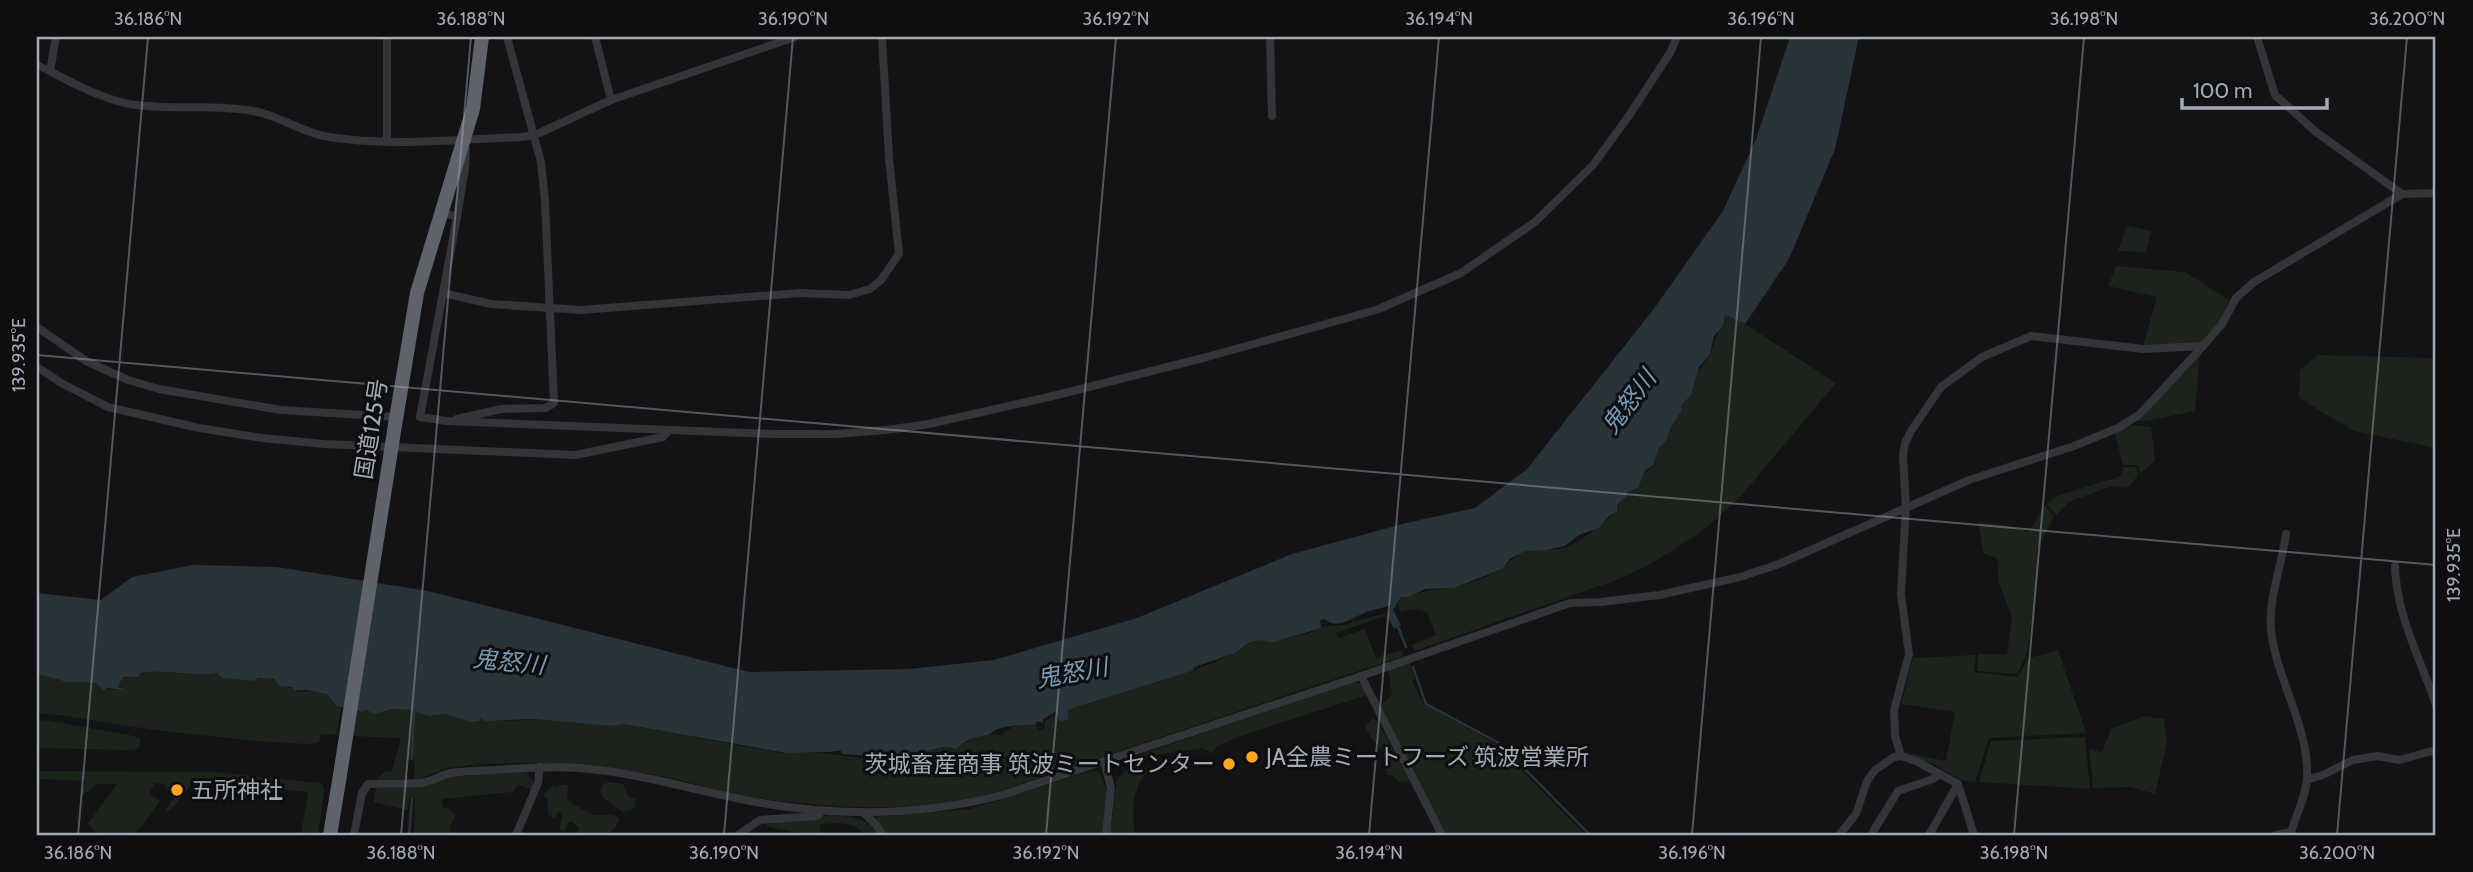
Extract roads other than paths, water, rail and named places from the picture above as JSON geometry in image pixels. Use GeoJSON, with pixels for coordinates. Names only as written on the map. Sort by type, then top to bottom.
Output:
{"type":"FeatureCollection","features":[{"type":"Feature","properties":{"kind":"highway","name":"国道125号"},"geometry":{"type":"LineString","coordinates":[[330,835],[417,293],[465,139],[476,89],[481,37]]}},
{"type":"Feature","properties":{"kind":"street"},"geometry":{"type":"LineString","coordinates":[[50,71],[56,37]]}},
{"type":"Feature","properties":{"kind":"street"},"geometry":{"type":"LineString","coordinates":[[387,37],[387,141]]}},
{"type":"Feature","properties":{"kind":"street"},"geometry":{"type":"LineString","coordinates":[[447,421],[501,409],[546,408],[554,403],[541,162],[508,37]]}},
{"type":"Feature","properties":{"kind":"street"},"geometry":{"type":"LineString","coordinates":[[595,37],[611,100]]}},
{"type":"Feature","properties":{"kind":"street"},"geometry":{"type":"LineString","coordinates":[[37,65],[102,97],[134,105],[193,109],[228,107],[256,111],[327,137],[387,141],[465,139],[535,135],[611,100],[795,37]]}},
{"type":"Feature","properties":{"kind":"street"},"geometry":{"type":"LineString","coordinates":[[443,293],[491,304],[550,309],[613,309],[800,293],[849,295],[862,293],[875,286],[899,254],[889,158],[883,37]]}},
{"type":"Feature","properties":{"kind":"street"},"geometry":{"type":"LineString","coordinates":[[1270,37],[1272,116]]}},
{"type":"Feature","properties":{"kind":"street"},"geometry":{"type":"LineString","coordinates":[[465,139],[465,168],[420,417],[447,421],[668,431],[836,434],[929,424],[1207,357],[1376,310],[1461,273],[1535,222],[1593,165],[1628,117],[1670,53],[1677,37]]}},
{"type":"Feature","properties":{"kind":"street"},"geometry":{"type":"LineString","coordinates":[[2257,37],[2275,94],[2315,132],[2402,194]]}},
{"type":"Feature","properties":{"kind":"street"},"geometry":{"type":"LineString","coordinates":[[354,835],[362,793],[368,784],[424,783],[450,773],[540,767],[622,773],[674,782],[752,801],[822,811],[864,813],[940,808],[974,802],[1361,676],[1570,603],[1601,603],[1659,595],[1740,577],[1779,564],[1969,480],[2074,446],[2118,428],[2140,414],[2203,346],[2222,324],[2235,298],[2253,282],[2402,194],[2436,193]]}},
{"type":"Feature","properties":{"kind":"street"},"geometry":{"type":"LineString","coordinates":[[441,212],[457,217]]}},
{"type":"Feature","properties":{"kind":"street"},"geometry":{"type":"LineString","coordinates":[[37,327],[86,361],[128,380],[159,389],[281,410],[395,421]]}},
{"type":"Feature","properties":{"kind":"street"},"geometry":{"type":"LineString","coordinates":[[1901,756],[1895,736],[1894,710],[1909,654],[1901,594],[1906,507],[1903,456],[1905,443],[1941,387],[1982,357],[2031,336],[2144,349],[2203,346]]}},
{"type":"Feature","properties":{"kind":"street"},"geometry":{"type":"LineString","coordinates":[[37,367],[108,407],[199,428],[324,444],[566,457],[663,437],[668,431]]}},
{"type":"Feature","properties":{"kind":"street"},"geometry":{"type":"LineString","coordinates":[[2276,835],[2291,832],[2307,780],[2305,750],[2274,649],[2271,629],[2271,615],[2286,534]]}},
{"type":"Feature","properties":{"kind":"street"},"geometry":{"type":"LineString","coordinates":[[2395,566],[2396,589],[2403,615],[2435,700]]}},
{"type":"Feature","properties":{"kind":"street"},"geometry":{"type":"LineString","coordinates":[[1361,676],[1442,835]]}},
{"type":"Feature","properties":{"kind":"street"},"geometry":{"type":"LineString","coordinates":[[2307,780],[2354,760],[2378,756],[2399,760],[2436,750]]}},
{"type":"Feature","properties":{"kind":"street"},"geometry":{"type":"LineString","coordinates":[[1839,835],[1856,814],[1867,781],[1875,770],[1894,757],[1901,756],[1958,784],[1974,835]]}},
{"type":"Feature","properties":{"kind":"street"},"geometry":{"type":"LineString","coordinates":[[1104,761],[1111,788],[1106,835]]}},
{"type":"Feature","properties":{"kind":"street"},"geometry":{"type":"LineString","coordinates":[[516,835],[538,783],[540,767]]}},
{"type":"Feature","properties":{"kind":"street"},"geometry":{"type":"LineString","coordinates":[[1871,835],[1898,791],[1940,774]]}},
{"type":"Feature","properties":{"kind":"street"},"geometry":{"type":"LineString","coordinates":[[1929,835],[1958,784]]}},
{"type":"Feature","properties":{"kind":"street"},"geometry":{"type":"LineString","coordinates":[[738,835],[760,820],[817,816],[822,811]]}},
{"type":"Feature","properties":{"kind":"street"},"geometry":{"type":"LineString","coordinates":[[864,813],[883,835]]}},
{"type":"Feature","properties":{"kind":"water","name":"鬼怒川"},"geometry":{"type":"Polygon","coordinates":[[[1790,37],[1859,37],[1835,149],[1789,259],[1745,324],[1725,315],[1723,326],[1714,336],[1710,354],[1699,367],[1691,395],[1682,405],[1666,441],[1659,448],[1653,465],[1645,471],[1638,488],[1627,492],[1627,496],[1617,505],[1617,512],[1610,515],[1599,528],[1579,535],[1565,546],[1526,551],[1511,558],[1502,569],[1454,588],[1425,589],[1409,597],[1401,597],[1393,610],[1401,625],[1394,629],[1388,616],[1391,605],[1341,623],[1320,620],[1321,627],[1318,629],[1271,643],[1262,640],[1253,642],[1237,652],[1195,667],[1192,671],[1068,710],[1068,719],[1063,721],[1060,721],[1055,712],[1043,719],[1043,723],[1037,721],[1035,725],[1000,729],[966,741],[956,749],[944,747],[904,756],[883,757],[843,754],[840,752],[842,750],[786,753],[623,724],[611,726],[533,719],[485,721],[480,718],[479,721],[470,722],[446,714],[429,716],[411,710],[392,709],[375,714],[337,706],[327,694],[294,690],[280,686],[274,679],[258,678],[254,681],[222,678],[217,673],[141,673],[138,677],[123,677],[118,687],[128,691],[107,688],[103,690],[96,683],[64,682],[37,674],[37,593],[101,600],[132,577],[193,565],[277,567],[428,591],[749,672],[909,669],[994,660],[1137,618],[1292,554],[1406,523],[1475,508],[1527,469],[1653,310],[1723,211],[1756,139],[1790,37]]]}},
{"type":"Feature","properties":{"kind":"waterway"},"geometry":{"type":"LineString","coordinates":[[1397,624],[1406,647]]}},
{"type":"Feature","properties":{"kind":"waterway"},"geometry":{"type":"LineString","coordinates":[[1413,667],[1426,704],[1499,743],[1590,835]]}},
{"type":"Feature","properties":{"kind":"waterway"},"geometry":{"type":"LineString","coordinates":[[412,759],[414,711]]}},
{"type":"Feature","properties":{"kind":"waterway"},"geometry":{"type":"LineString","coordinates":[[409,835],[412,799]]}},
{"type":"Feature","properties":{"kind":"place","name":"JA全農ミートフーズ 筑波営業所"},"geometry":{"type":"Point","coordinates":[1252,757]}},
{"type":"Feature","properties":{"kind":"place","name":"茨城畜産商事 筑波ミートセンター"},"geometry":{"type":"Point","coordinates":[1229,764]}},
{"type":"Feature","properties":{"kind":"place","name":"五所神社"},"geometry":{"type":"Point","coordinates":[177,790]}}]}
